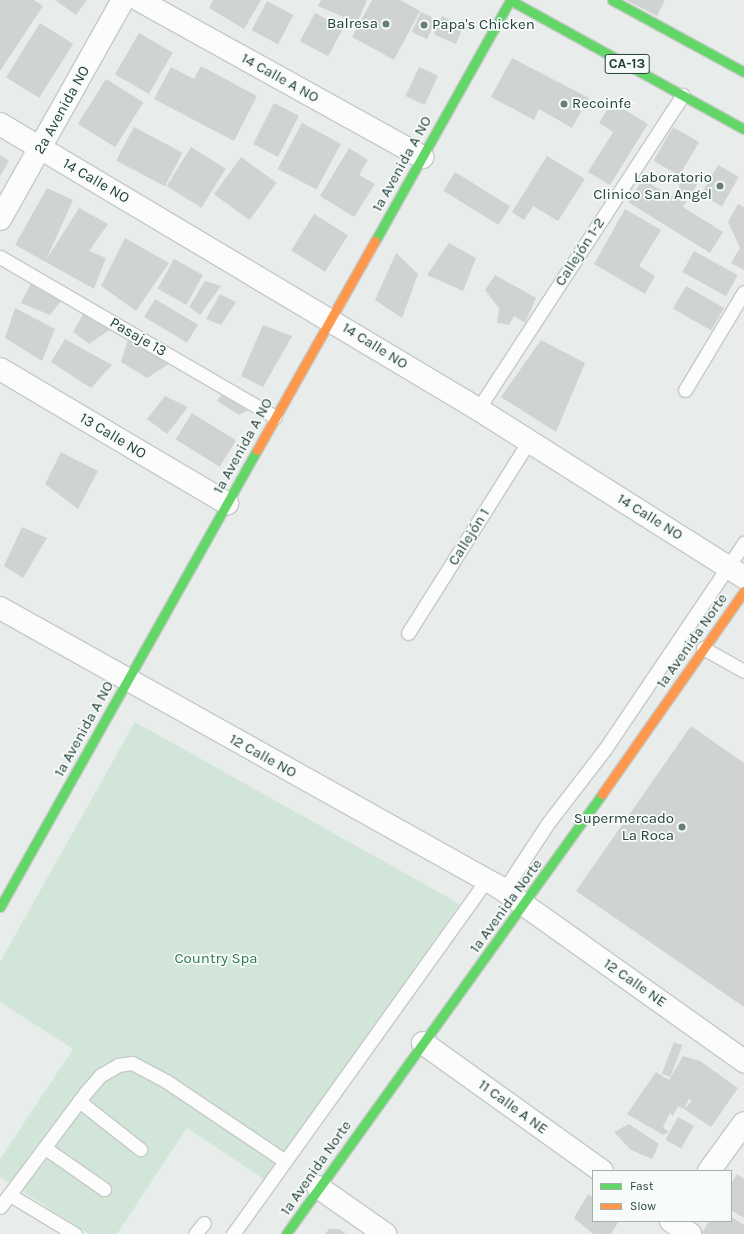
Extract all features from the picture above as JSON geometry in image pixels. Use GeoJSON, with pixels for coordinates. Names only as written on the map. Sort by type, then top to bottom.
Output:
{"type":"FeatureCollection","features":[{"type":"Feature","properties":{"kind":"main road","name":"1a Avenida A NO"},"geometry":{"type":"LineString","coordinates":[[0,907],[510,0]]}},
{"type":"Feature","properties":{"kind":"main road","name":"CA-13"},"geometry":{"type":"LineString","coordinates":[[510,0],[744,129]]}},
{"type":"Feature","properties":{"kind":"main road"},"geometry":{"type":"LineString","coordinates":[[612,0],[744,72]]}},
{"type":"Feature","properties":{"kind":"main road","name":"1a Avenida Norte"},"geometry":{"type":"LineString","coordinates":[[286,1234],[318,1187],[525,905],[744,591]]}},
{"type":"Feature","properties":{"kind":"street","name":"2a Avenida NO"},"geometry":{"type":"LineString","coordinates":[[0,219],[123,0]]}},
{"type":"Feature","properties":{"kind":"street","name":"14 Calle A NO"},"geometry":{"type":"LineString","coordinates":[[138,0],[422,157]]}},
{"type":"Feature","properties":{"kind":"street","name":"14 Calle NO"},"geometry":{"type":"LineString","coordinates":[[0,124],[330,319],[478,409],[736,572]]}},
{"type":"Feature","properties":{"kind":"street","name":"13 Calle NO"},"geometry":{"type":"LineString","coordinates":[[0,369],[227,503]]}},
{"type":"Feature","properties":{"kind":"street","name":"12 Calle NO"},"geometry":{"type":"LineString","coordinates":[[0,608],[127,681],[495,884],[525,905]]}},
{"type":"Feature","properties":{"kind":"street","name":"12 Calle NE"},"geometry":{"type":"LineString","coordinates":[[525,905],[744,1061]]}},
{"type":"Feature","properties":{"kind":"street","name":"11 Calle A NE"},"geometry":{"type":"LineString","coordinates":[[423,1043],[601,1170]]}},
{"type":"Feature","properties":{"kind":"street"},"geometry":{"type":"LineString","coordinates":[[710,1170],[744,1123]]}},
{"type":"Feature","properties":{"kind":"street"},"geometry":{"type":"LineString","coordinates":[[318,1187],[385,1234]]}},
{"type":"Feature","properties":{"kind":"lane","name":"Callejón 1-2"},"geometry":{"type":"LineString","coordinates":[[478,409],[682,95]]}},
{"type":"Feature","properties":{"kind":"lane","name":"Pasaje 13"},"geometry":{"type":"LineString","coordinates":[[0,257],[275,417]]}},
{"type":"Feature","properties":{"kind":"lane"},"geometry":{"type":"LineString","coordinates":[[685,390],[744,292]]}},
{"type":"Feature","properties":{"kind":"lane","name":"Callejón 1"},"geometry":{"type":"LineString","coordinates":[[408,634],[529,441]]}},
{"type":"Feature","properties":{"kind":"lane"},"geometry":{"type":"LineString","coordinates":[[233,1234],[285,1161],[495,884],[548,823],[605,749],[736,572],[744,543]]}},
{"type":"Feature","properties":{"kind":"lane"},"geometry":{"type":"LineString","coordinates":[[703,648],[744,671]]}},
{"type":"Feature","properties":{"kind":"lane"},"geometry":{"type":"LineString","coordinates":[[0,1207],[100,1075],[118,1065],[132,1063],[197,1101],[285,1161]]}},
{"type":"Feature","properties":{"kind":"lane"},"geometry":{"type":"LineString","coordinates":[[79,1101],[140,1150]]}},
{"type":"Feature","properties":{"kind":"lane"},"geometry":{"type":"LineString","coordinates":[[45,1148],[104,1189]]}},
{"type":"Feature","properties":{"kind":"lane"},"geometry":{"type":"LineString","coordinates":[[10,1195],[75,1234]]}},
{"type":"Feature","properties":{"kind":"lane"},"geometry":{"type":"LineString","coordinates":[[195,1234],[204,1223]]}},
{"type":"Feature","properties":{"kind":"green space","name":"Country Spa"},"geometry":{"type":"Polygon","coordinates":[[[135,722],[460,904],[265,1180],[187,1128],[117,1234],[89,1234],[0,1177],[0,1159],[73,1049],[0,1002],[0,962],[135,722]]]}},
{"type":"Feature","properties":{"kind":"building"},"geometry":{"type":"Polygon","coordinates":[[[0,0],[34,0],[43,6],[0,71],[0,0]]]}},
{"type":"Feature","properties":{"kind":"building"},"geometry":{"type":"Polygon","coordinates":[[[55,0],[87,0],[76,15],[55,0]]]}},
{"type":"Feature","properties":{"kind":"building"},"geometry":{"type":"Polygon","coordinates":[[[213,0],[261,0],[244,29],[209,8],[213,0]]]}},
{"type":"Feature","properties":{"kind":"building"},"geometry":{"type":"Polygon","coordinates":[[[321,0],[367,0],[357,23],[318,6],[321,0]]]}},
{"type":"Feature","properties":{"kind":"building","name":"Balresa"},"geometry":{"type":"Polygon","coordinates":[[[372,0],[400,0],[420,11],[394,60],[352,37],[372,0]]]}},
{"type":"Feature","properties":{"kind":"building"},"geometry":{"type":"Polygon","coordinates":[[[626,0],[665,0],[657,16],[626,0]]]}},
{"type":"Feature","properties":{"kind":"building"},"geometry":{"type":"Polygon","coordinates":[[[267,1],[293,15],[278,44],[252,30],[267,1]]]}},
{"type":"Feature","properties":{"kind":"building","name":"Papa's Chicken"},"geometry":{"type":"Polygon","coordinates":[[[421,12],[436,19],[427,39],[412,32],[421,12]]]}},
{"type":"Feature","properties":{"kind":"building"},"geometry":{"type":"Polygon","coordinates":[[[315,13],[343,28],[328,56],[300,41],[315,13]]]}},
{"type":"Feature","properties":{"kind":"building"},"geometry":{"type":"Polygon","coordinates":[[[442,16],[464,26],[456,44],[434,34],[442,16]]]}},
{"type":"Feature","properties":{"kind":"building"},"geometry":{"type":"Polygon","coordinates":[[[40,23],[73,44],[39,98],[6,77],[40,23]]]}},
{"type":"Feature","properties":{"kind":"building"},"geometry":{"type":"Polygon","coordinates":[[[139,33],[173,52],[149,94],[115,75],[139,33]]]}},
{"type":"Feature","properties":{"kind":"building"},"geometry":{"type":"Polygon","coordinates":[[[512,58],[589,98],[572,128],[539,109],[534,120],[491,97],[512,58]]]}},
{"type":"Feature","properties":{"kind":"building"},"geometry":{"type":"Polygon","coordinates":[[[201,66],[257,96],[234,141],[154,99],[171,67],[194,79],[201,66]]]}},
{"type":"Feature","properties":{"kind":"building"},"geometry":{"type":"Polygon","coordinates":[[[419,67],[438,76],[425,105],[405,96],[419,67]]]}},
{"type":"Feature","properties":{"kind":"building"},"geometry":{"type":"Polygon","coordinates":[[[106,79],[143,102],[115,147],[78,124],[106,79]]]}},
{"type":"Feature","properties":{"kind":"building"},"geometry":{"type":"Polygon","coordinates":[[[612,102],[648,124],[610,185],[588,172],[613,132],[599,123],[612,102]]]}},
{"type":"Feature","properties":{"kind":"building"},"geometry":{"type":"Polygon","coordinates":[[[274,103],[299,116],[278,157],[253,144],[274,103]]]}},
{"type":"Feature","properties":{"kind":"building"},"geometry":{"type":"Polygon","coordinates":[[[302,123],[341,144],[316,190],[278,169],[302,123]]]}},
{"type":"Feature","properties":{"kind":"building"},"geometry":{"type":"Polygon","coordinates":[[[134,127],[183,153],[165,186],[116,161],[134,127]]]}},
{"type":"Feature","properties":{"kind":"building"},"geometry":{"type":"Polygon","coordinates":[[[673,127],[699,142],[679,176],[654,161],[673,127]]]}},
{"type":"Feature","properties":{"kind":"building"},"geometry":{"type":"Polygon","coordinates":[[[191,147],[226,169],[201,208],[167,186],[191,147]]]}},
{"type":"Feature","properties":{"kind":"building"},"geometry":{"type":"Polygon","coordinates":[[[349,148],[368,160],[359,175],[375,184],[354,217],[320,196],[349,148]]]}},
{"type":"Feature","properties":{"kind":"building"},"geometry":{"type":"Polygon","coordinates":[[[0,155],[9,161],[0,176],[0,155]]]}},
{"type":"Feature","properties":{"kind":"building"},"geometry":{"type":"Polygon","coordinates":[[[547,156],[585,179],[558,221],[533,206],[524,220],[512,212],[547,156]]]}},
{"type":"Feature","properties":{"kind":"building"},"geometry":{"type":"Polygon","coordinates":[[[241,157],[277,183],[250,220],[214,194],[241,157]]]}},
{"type":"Feature","properties":{"kind":"building","name":"Laboratorio Clinico San Angel"},"geometry":{"type":"Polygon","coordinates":[[[718,165],[739,177],[722,206],[701,194],[718,165]]]}},
{"type":"Feature","properties":{"kind":"building"},"geometry":{"type":"Polygon","coordinates":[[[455,172],[510,206],[498,225],[443,191],[455,172]]]}},
{"type":"Feature","properties":{"kind":"building"},"geometry":{"type":"Polygon","coordinates":[[[685,175],[698,183],[683,207],[723,232],[710,253],[628,202],[643,179],[672,197],[685,175]]]}},
{"type":"Feature","properties":{"kind":"building"},"geometry":{"type":"Polygon","coordinates":[[[47,188],[73,200],[46,260],[79,208],[108,224],[89,251],[106,258],[94,289],[15,245],[47,188]]]}},
{"type":"Feature","properties":{"kind":"building"},"geometry":{"type":"Polygon","coordinates":[[[738,204],[744,207],[744,270],[731,263],[740,248],[728,222],[738,204]]]}},
{"type":"Feature","properties":{"kind":"building"},"geometry":{"type":"Polygon","coordinates":[[[625,209],[661,230],[639,266],[655,276],[645,294],[594,264],[625,209]]]}},
{"type":"Feature","properties":{"kind":"building"},"geometry":{"type":"Polygon","coordinates":[[[314,214],[348,235],[325,272],[291,250],[314,214]]]}},
{"type":"Feature","properties":{"kind":"building"},"geometry":{"type":"Polygon","coordinates":[[[125,238],[169,263],[136,311],[101,286],[125,238]]]}},
{"type":"Feature","properties":{"kind":"building"},"geometry":{"type":"Polygon","coordinates":[[[449,243],[476,258],[463,291],[427,275],[449,243]]]}},
{"type":"Feature","properties":{"kind":"building"},"geometry":{"type":"Polygon","coordinates":[[[694,251],[738,275],[726,296],[682,272],[694,251]]]}},
{"type":"Feature","properties":{"kind":"building"},"geometry":{"type":"Polygon","coordinates":[[[396,253],[418,274],[402,318],[375,300],[396,253]]]}},
{"type":"Feature","properties":{"kind":"building"},"geometry":{"type":"Polygon","coordinates":[[[174,259],[203,275],[186,305],[158,289],[174,259]]]}},
{"type":"Feature","properties":{"kind":"building"},"geometry":{"type":"Polygon","coordinates":[[[36,274],[68,292],[50,315],[21,303],[36,274]]]}},
{"type":"Feature","properties":{"kind":"building"},"geometry":{"type":"Polygon","coordinates":[[[495,275],[536,298],[525,323],[514,316],[509,325],[497,323],[499,308],[485,290],[495,275]]]}},
{"type":"Feature","properties":{"kind":"building"},"geometry":{"type":"Polygon","coordinates":[[[205,281],[221,286],[200,315],[189,307],[205,281]]]}},
{"type":"Feature","properties":{"kind":"building"},"geometry":{"type":"Polygon","coordinates":[[[686,286],[724,308],[711,331],[673,309],[686,286]]]}},
{"type":"Feature","properties":{"kind":"building"},"geometry":{"type":"Polygon","coordinates":[[[220,294],[236,302],[221,325],[206,319],[220,294]]]}},
{"type":"Feature","properties":{"kind":"building"},"geometry":{"type":"Polygon","coordinates":[[[155,299],[198,325],[187,343],[144,317],[155,299]]]}},
{"type":"Feature","properties":{"kind":"building"},"geometry":{"type":"Polygon","coordinates":[[[15,308],[55,329],[42,361],[5,338],[15,308]]]}},
{"type":"Feature","properties":{"kind":"building"},"geometry":{"type":"Polygon","coordinates":[[[86,309],[117,325],[89,344],[73,332],[86,309]]]}},
{"type":"Feature","properties":{"kind":"building"},"geometry":{"type":"Polygon","coordinates":[[[263,325],[292,336],[263,387],[241,376],[263,325]]]}},
{"type":"Feature","properties":{"kind":"building"},"geometry":{"type":"Polygon","coordinates":[[[129,337],[178,358],[147,378],[121,362],[129,337]]]}},
{"type":"Feature","properties":{"kind":"building"},"geometry":{"type":"Polygon","coordinates":[[[65,339],[112,365],[91,388],[51,362],[65,339]]]}},
{"type":"Feature","properties":{"kind":"building"},"geometry":{"type":"Polygon","coordinates":[[[541,340],[585,363],[556,432],[501,397],[541,340]]]}},
{"type":"Feature","properties":{"kind":"building"},"geometry":{"type":"Polygon","coordinates":[[[228,386],[256,406],[239,415],[217,401],[228,386]]]}},
{"type":"Feature","properties":{"kind":"building"},"geometry":{"type":"Polygon","coordinates":[[[165,396],[188,407],[167,434],[147,419],[165,396]]]}},
{"type":"Feature","properties":{"kind":"building"},"geometry":{"type":"Polygon","coordinates":[[[192,413],[236,441],[220,467],[176,439],[192,413]]]}},
{"type":"Feature","properties":{"kind":"building"},"geometry":{"type":"Polygon","coordinates":[[[61,452],[98,471],[78,509],[45,484],[61,452]]]}},
{"type":"Feature","properties":{"kind":"building"},"geometry":{"type":"Polygon","coordinates":[[[22,527],[47,538],[23,578],[4,566],[22,527]]]}},
{"type":"Feature","properties":{"kind":"building","name":"Supermercado La Roca"},"geometry":{"type":"Polygon","coordinates":[[[691,726],[744,763],[744,1007],[576,891],[691,726]]]}},
{"type":"Feature","properties":{"kind":"building"},"geometry":{"type":"Polygon","coordinates":[[[674,1042],[682,1045],[670,1077],[662,1074],[674,1042]]]}},
{"type":"Feature","properties":{"kind":"building"},"geometry":{"type":"Polygon","coordinates":[[[683,1056],[700,1061],[738,1088],[711,1127],[678,1106],[673,1116],[670,1113],[663,1127],[669,1132],[663,1135],[627,1114],[656,1072],[669,1080],[683,1056]],[[689,1099],[684,1109],[692,1101],[689,1099]]]}},
{"type":"Feature","properties":{"kind":"building"},"geometry":{"type":"Polygon","coordinates":[[[678,1117],[694,1126],[681,1148],[665,1140],[678,1117]]]}},
{"type":"Feature","properties":{"kind":"building"},"geometry":{"type":"Polygon","coordinates":[[[629,1124],[659,1144],[652,1159],[631,1150],[614,1132],[629,1124]]]}},
{"type":"Feature","properties":{"kind":"building"},"geometry":{"type":"Polygon","coordinates":[[[737,1174],[744,1179],[744,1218],[732,1211],[732,1182],[737,1174]]]}},
{"type":"Feature","properties":{"kind":"building"},"geometry":{"type":"Polygon","coordinates":[[[588,1194],[592,1196],[592,1222],[618,1222],[611,1234],[593,1234],[574,1218],[588,1194]]]}},
{"type":"Feature","properties":{"kind":"building"},"geometry":{"type":"Polygon","coordinates":[[[732,1218],[744,1225],[744,1234],[701,1234],[708,1222],[732,1222],[732,1218]]]}},
{"type":"Feature","properties":{"kind":"building"},"geometry":{"type":"Polygon","coordinates":[[[329,1229],[339,1229],[346,1234],[325,1234],[329,1229]]]}},
{"type":"Feature","properties":{"kind":"traffic: fast"},"geometry":{"type":"LineString","coordinates":[[375,241],[510,0]]}},
{"type":"Feature","properties":{"kind":"traffic: fast"},"geometry":{"type":"LineString","coordinates":[[510,0],[744,129]]}},
{"type":"Feature","properties":{"kind":"traffic: fast"},"geometry":{"type":"LineString","coordinates":[[612,0],[744,72]]}},
{"type":"Feature","properties":{"kind":"traffic: fast"},"geometry":{"type":"LineString","coordinates":[[0,907],[257,450]]}},
{"type":"Feature","properties":{"kind":"traffic: fast"},"geometry":{"type":"LineString","coordinates":[[286,1234],[602,794]]}},
{"type":"Feature","properties":{"kind":"traffic: slow"},"geometry":{"type":"LineString","coordinates":[[257,450],[375,241]]}},
{"type":"Feature","properties":{"kind":"traffic: slow"},"geometry":{"type":"LineString","coordinates":[[602,794],[744,591]]}},
{"type":"Feature","properties":{"kind":"place","name":"Balresa"},"geometry":{"type":"Point","coordinates":[386,24]}},
{"type":"Feature","properties":{"kind":"place","name":"Papa's Chicken"},"geometry":{"type":"Point","coordinates":[424,25]}},
{"type":"Feature","properties":{"kind":"place","name":"Recoinfe"},"geometry":{"type":"Point","coordinates":[564,104]}},
{"type":"Feature","properties":{"kind":"place","name":"Laboratorio Clinico San Angel"},"geometry":{"type":"Point","coordinates":[720,186]}},
{"type":"Feature","properties":{"kind":"place","name":"Supermercado La Roca"},"geometry":{"type":"Point","coordinates":[682,827]}}]}
